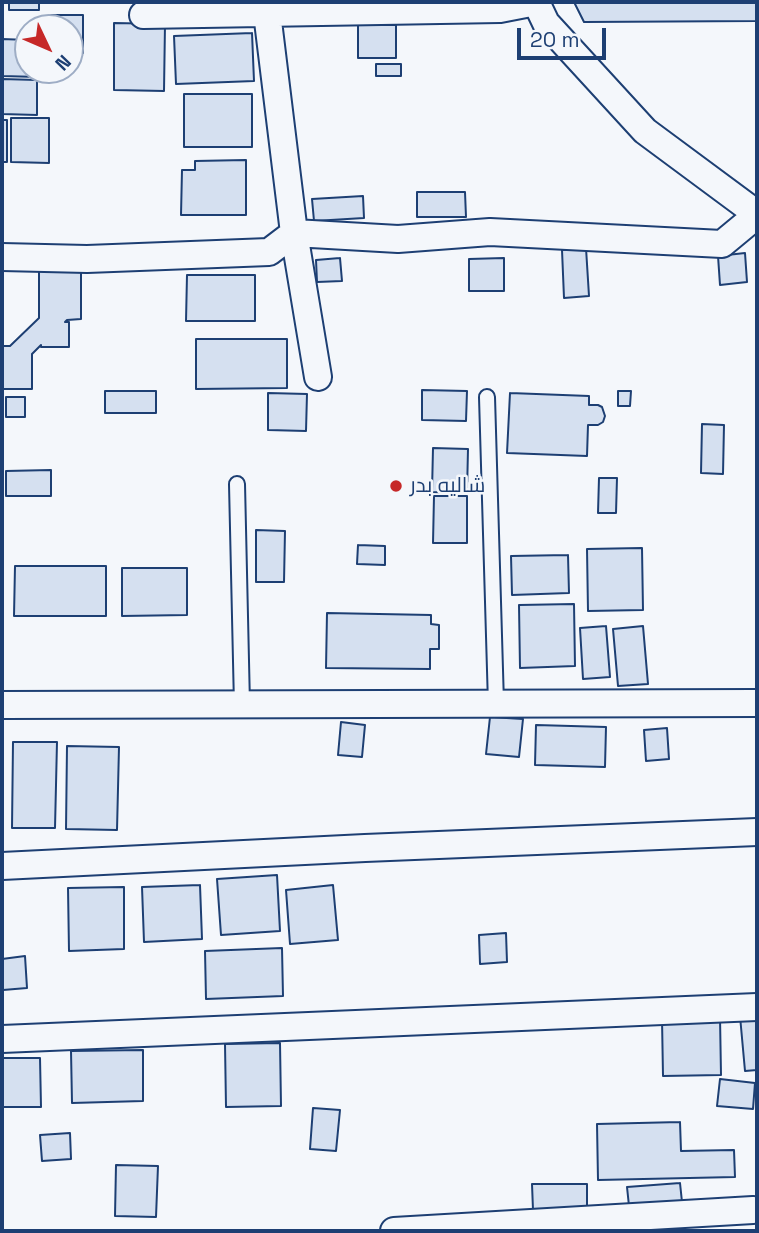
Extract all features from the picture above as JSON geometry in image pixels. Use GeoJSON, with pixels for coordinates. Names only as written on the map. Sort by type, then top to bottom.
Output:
{"type":"FeatureCollection","features":[{"type":"Feature","properties":{"kind":"street"},"geometry":{"type":"LineString","coordinates":[[2,257],[86,259],[269,252],[294,233],[398,239],[490,232],[722,244],[757,214],[645,131],[546,23],[536,2],[500,9],[143,15]]}},
{"type":"Feature","properties":{"kind":"street"},"geometry":{"type":"LineString","coordinates":[[267,13],[294,233],[318,377]]}},
{"type":"Feature","properties":{"kind":"street"},"geometry":{"type":"LineString","coordinates":[[2,705],[757,703]]}},
{"type":"Feature","properties":{"kind":"street"},"geometry":{"type":"LineString","coordinates":[[2,866],[757,832]]}},
{"type":"Feature","properties":{"kind":"street"},"geometry":{"type":"LineString","coordinates":[[2,1039],[757,1007]]}},
{"type":"Feature","properties":{"kind":"street"},"geometry":{"type":"LineString","coordinates":[[394,1231],[751,1215]]}},
{"type":"Feature","properties":{"kind":"lane"},"geometry":{"type":"LineString","coordinates":[[487,397],[496,704]]}},
{"type":"Feature","properties":{"kind":"lane"},"geometry":{"type":"LineString","coordinates":[[237,484],[242,705]]}},
{"type":"Feature","properties":{"kind":"building"},"geometry":{"type":"Polygon","coordinates":[[[9,2],[39,2],[39,10],[9,10],[9,2]]]}},
{"type":"Feature","properties":{"kind":"building"},"geometry":{"type":"Polygon","coordinates":[[[574,2],[757,2],[757,21],[584,22],[574,2]]]}},
{"type":"Feature","properties":{"kind":"building"},"geometry":{"type":"Polygon","coordinates":[[[114,23],[165,24],[164,91],[114,90],[114,23]]]}},
{"type":"Feature","properties":{"kind":"building"},"geometry":{"type":"Polygon","coordinates":[[[358,25],[396,25],[396,58],[358,58],[358,25]]]}},
{"type":"Feature","properties":{"kind":"building"},"geometry":{"type":"Polygon","coordinates":[[[252,33],[254,81],[176,84],[174,36],[252,33]]]}},
{"type":"Feature","properties":{"kind":"building"},"geometry":{"type":"Polygon","coordinates":[[[2,39],[14,39],[14,76],[2,76],[2,39]]]}},
{"type":"Feature","properties":{"kind":"building"},"geometry":{"type":"Polygon","coordinates":[[[376,64],[401,64],[401,76],[376,76],[376,64]]]}},
{"type":"Feature","properties":{"kind":"building"},"geometry":{"type":"Polygon","coordinates":[[[2,79],[14,79],[14,84],[37,84],[37,115],[2,114],[2,79]]]}},
{"type":"Feature","properties":{"kind":"building"},"geometry":{"type":"Polygon","coordinates":[[[184,94],[252,94],[252,147],[184,147],[184,94]]]}},
{"type":"Feature","properties":{"kind":"building"},"geometry":{"type":"Polygon","coordinates":[[[11,118],[49,118],[49,163],[11,162],[11,118]]]}},
{"type":"Feature","properties":{"kind":"building"},"geometry":{"type":"Polygon","coordinates":[[[2,120],[7,120],[7,162],[2,162],[2,120]]]}},
{"type":"Feature","properties":{"kind":"building"},"geometry":{"type":"Polygon","coordinates":[[[246,160],[246,215],[181,215],[182,170],[195,170],[195,161],[246,160]]]}},
{"type":"Feature","properties":{"kind":"building"},"geometry":{"type":"Polygon","coordinates":[[[417,192],[465,192],[466,217],[417,217],[417,192]]]}},
{"type":"Feature","properties":{"kind":"building"},"geometry":{"type":"Polygon","coordinates":[[[363,196],[364,218],[314,221],[312,199],[363,196]]]}},
{"type":"Feature","properties":{"kind":"building"},"geometry":{"type":"Polygon","coordinates":[[[586,248],[589,296],[564,298],[562,250],[586,248]]]}},
{"type":"Feature","properties":{"kind":"building"},"geometry":{"type":"Polygon","coordinates":[[[745,253],[747,282],[720,285],[718,256],[745,253]]]}},
{"type":"Feature","properties":{"kind":"building"},"geometry":{"type":"Polygon","coordinates":[[[340,258],[342,281],[317,282],[316,260],[340,258]]]}},
{"type":"Feature","properties":{"kind":"building"},"geometry":{"type":"Polygon","coordinates":[[[504,258],[504,291],[469,291],[469,259],[504,258]]]}},
{"type":"Feature","properties":{"kind":"building"},"geometry":{"type":"Polygon","coordinates":[[[39,271],[81,271],[81,319],[65,322],[69,322],[69,347],[41,345],[32,354],[32,389],[2,389],[2,346],[10,346],[39,318],[39,271]]]}},
{"type":"Feature","properties":{"kind":"building"},"geometry":{"type":"Polygon","coordinates":[[[187,275],[255,275],[255,321],[186,321],[187,275]]]}},
{"type":"Feature","properties":{"kind":"building"},"geometry":{"type":"Polygon","coordinates":[[[196,339],[287,339],[287,388],[196,389],[196,339]]]}},
{"type":"Feature","properties":{"kind":"building"},"geometry":{"type":"Polygon","coordinates":[[[422,390],[467,391],[466,421],[422,420],[422,390]]]}},
{"type":"Feature","properties":{"kind":"building"},"geometry":{"type":"Polygon","coordinates":[[[105,391],[156,391],[156,413],[105,413],[105,391]]]}},
{"type":"Feature","properties":{"kind":"building"},"geometry":{"type":"Polygon","coordinates":[[[618,391],[631,391],[630,406],[618,406],[618,391]]]}},
{"type":"Feature","properties":{"kind":"building"},"geometry":{"type":"Polygon","coordinates":[[[268,393],[307,394],[306,431],[268,430],[268,393]]]}},
{"type":"Feature","properties":{"kind":"building"},"geometry":{"type":"Polygon","coordinates":[[[510,393],[589,396],[589,405],[602,407],[605,416],[603,422],[598,425],[588,425],[587,456],[507,453],[510,393]]]}},
{"type":"Feature","properties":{"kind":"building"},"geometry":{"type":"Polygon","coordinates":[[[6,397],[25,397],[25,417],[6,417],[6,397]]]}},
{"type":"Feature","properties":{"kind":"building"},"geometry":{"type":"Polygon","coordinates":[[[702,424],[724,425],[723,474],[701,473],[702,424]]]}},
{"type":"Feature","properties":{"kind":"building"},"geometry":{"type":"Polygon","coordinates":[[[433,448],[468,449],[467,493],[432,492],[433,448]]]}},
{"type":"Feature","properties":{"kind":"building"},"geometry":{"type":"Polygon","coordinates":[[[51,470],[51,496],[6,496],[6,471],[51,470]]]}},
{"type":"Feature","properties":{"kind":"building"},"geometry":{"type":"Polygon","coordinates":[[[599,478],[617,478],[616,513],[598,513],[599,478]]]}},
{"type":"Feature","properties":{"kind":"building"},"geometry":{"type":"Polygon","coordinates":[[[434,496],[467,496],[467,543],[433,543],[434,496]]]}},
{"type":"Feature","properties":{"kind":"building"},"geometry":{"type":"Polygon","coordinates":[[[256,530],[285,531],[284,582],[256,582],[256,530]]]}},
{"type":"Feature","properties":{"kind":"building"},"geometry":{"type":"Polygon","coordinates":[[[358,545],[385,546],[385,565],[357,564],[358,545]]]}},
{"type":"Feature","properties":{"kind":"building"},"geometry":{"type":"Polygon","coordinates":[[[642,548],[643,610],[588,611],[587,549],[642,548]]]}},
{"type":"Feature","properties":{"kind":"building"},"geometry":{"type":"Polygon","coordinates":[[[568,555],[569,593],[512,595],[511,556],[568,555]]]}},
{"type":"Feature","properties":{"kind":"building"},"geometry":{"type":"Polygon","coordinates":[[[15,566],[106,566],[106,616],[14,616],[15,566]]]}},
{"type":"Feature","properties":{"kind":"building"},"geometry":{"type":"Polygon","coordinates":[[[122,568],[187,568],[187,615],[122,616],[122,568]]]}},
{"type":"Feature","properties":{"kind":"building"},"geometry":{"type":"Polygon","coordinates":[[[574,604],[575,666],[520,668],[519,605],[574,604]]]}},
{"type":"Feature","properties":{"kind":"building"},"geometry":{"type":"Polygon","coordinates":[[[327,613],[431,615],[431,624],[439,625],[439,649],[430,649],[430,669],[326,668],[327,613]]]}},
{"type":"Feature","properties":{"kind":"building"},"geometry":{"type":"Polygon","coordinates":[[[606,626],[610,677],[583,679],[580,628],[606,626]]]}},
{"type":"Feature","properties":{"kind":"building"},"geometry":{"type":"Polygon","coordinates":[[[643,626],[648,684],[618,686],[613,629],[643,626]]]}},
{"type":"Feature","properties":{"kind":"building"},"geometry":{"type":"Polygon","coordinates":[[[490,717],[523,719],[519,757],[486,754],[490,717]]]}},
{"type":"Feature","properties":{"kind":"building"},"geometry":{"type":"Polygon","coordinates":[[[341,722],[365,725],[362,757],[338,755],[341,722]]]}},
{"type":"Feature","properties":{"kind":"building"},"geometry":{"type":"Polygon","coordinates":[[[536,725],[606,727],[605,767],[535,765],[536,725]]]}},
{"type":"Feature","properties":{"kind":"building"},"geometry":{"type":"Polygon","coordinates":[[[667,728],[669,759],[646,761],[644,730],[667,728]]]}},
{"type":"Feature","properties":{"kind":"building"},"geometry":{"type":"Polygon","coordinates":[[[13,742],[57,742],[55,828],[12,828],[13,742]]]}},
{"type":"Feature","properties":{"kind":"building"},"geometry":{"type":"Polygon","coordinates":[[[67,746],[119,747],[117,830],[66,829],[67,746]]]}},
{"type":"Feature","properties":{"kind":"building"},"geometry":{"type":"Polygon","coordinates":[[[277,875],[280,931],[221,935],[217,879],[277,875]]]}},
{"type":"Feature","properties":{"kind":"building"},"geometry":{"type":"Polygon","coordinates":[[[200,885],[202,939],[144,942],[142,887],[200,885]]]}},
{"type":"Feature","properties":{"kind":"building"},"geometry":{"type":"Polygon","coordinates":[[[333,885],[338,940],[290,944],[286,890],[333,885]]]}},
{"type":"Feature","properties":{"kind":"building"},"geometry":{"type":"Polygon","coordinates":[[[124,887],[124,949],[69,951],[68,888],[124,887]]]}},
{"type":"Feature","properties":{"kind":"building"},"geometry":{"type":"Polygon","coordinates":[[[506,933],[507,962],[480,964],[479,935],[506,933]]]}},
{"type":"Feature","properties":{"kind":"building"},"geometry":{"type":"Polygon","coordinates":[[[282,948],[283,996],[206,999],[205,951],[282,948]]]}},
{"type":"Feature","properties":{"kind":"building"},"geometry":{"type":"Polygon","coordinates":[[[25,956],[27,988],[3,990],[2,959],[25,956]]]}},
{"type":"Feature","properties":{"kind":"building"},"geometry":{"type":"Polygon","coordinates":[[[757,1015],[757,1070],[745,1071],[740,1016],[757,1015]]]}},
{"type":"Feature","properties":{"kind":"building"},"geometry":{"type":"Polygon","coordinates":[[[720,1017],[721,1075],[663,1076],[662,1019],[720,1017]]]}},
{"type":"Feature","properties":{"kind":"building"},"geometry":{"type":"Polygon","coordinates":[[[280,1043],[281,1106],[226,1107],[225,1044],[280,1043]]]}},
{"type":"Feature","properties":{"kind":"building"},"geometry":{"type":"Polygon","coordinates":[[[143,1050],[143,1101],[72,1103],[71,1051],[143,1050]]]}},
{"type":"Feature","properties":{"kind":"building"},"geometry":{"type":"Polygon","coordinates":[[[2,1058],[40,1058],[41,1107],[2,1107],[2,1058]]]}},
{"type":"Feature","properties":{"kind":"building"},"geometry":{"type":"Polygon","coordinates":[[[720,1079],[755,1083],[753,1109],[717,1106],[720,1079]]]}},
{"type":"Feature","properties":{"kind":"building"},"geometry":{"type":"Polygon","coordinates":[[[313,1108],[340,1110],[336,1151],[310,1149],[313,1108]]]}},
{"type":"Feature","properties":{"kind":"building"},"geometry":{"type":"Polygon","coordinates":[[[680,1122],[681,1151],[734,1150],[735,1177],[598,1180],[597,1124],[680,1122]]]}},
{"type":"Feature","properties":{"kind":"building"},"geometry":{"type":"Polygon","coordinates":[[[70,1133],[71,1159],[42,1161],[40,1135],[70,1133]]]}},
{"type":"Feature","properties":{"kind":"building"},"geometry":{"type":"Polygon","coordinates":[[[116,1165],[158,1166],[156,1217],[115,1216],[116,1165]]]}},
{"type":"Feature","properties":{"kind":"building"},"geometry":{"type":"Polygon","coordinates":[[[680,1183],[682,1202],[629,1206],[627,1187],[680,1183]]]}},
{"type":"Feature","properties":{"kind":"building"},"geometry":{"type":"Polygon","coordinates":[[[532,1184],[587,1184],[587,1209],[533,1210],[532,1184]]]}},
{"type":"Feature","properties":{"kind":"place","name":"شاليه بدر"},"geometry":{"type":"Point","coordinates":[396,486]}}]}
